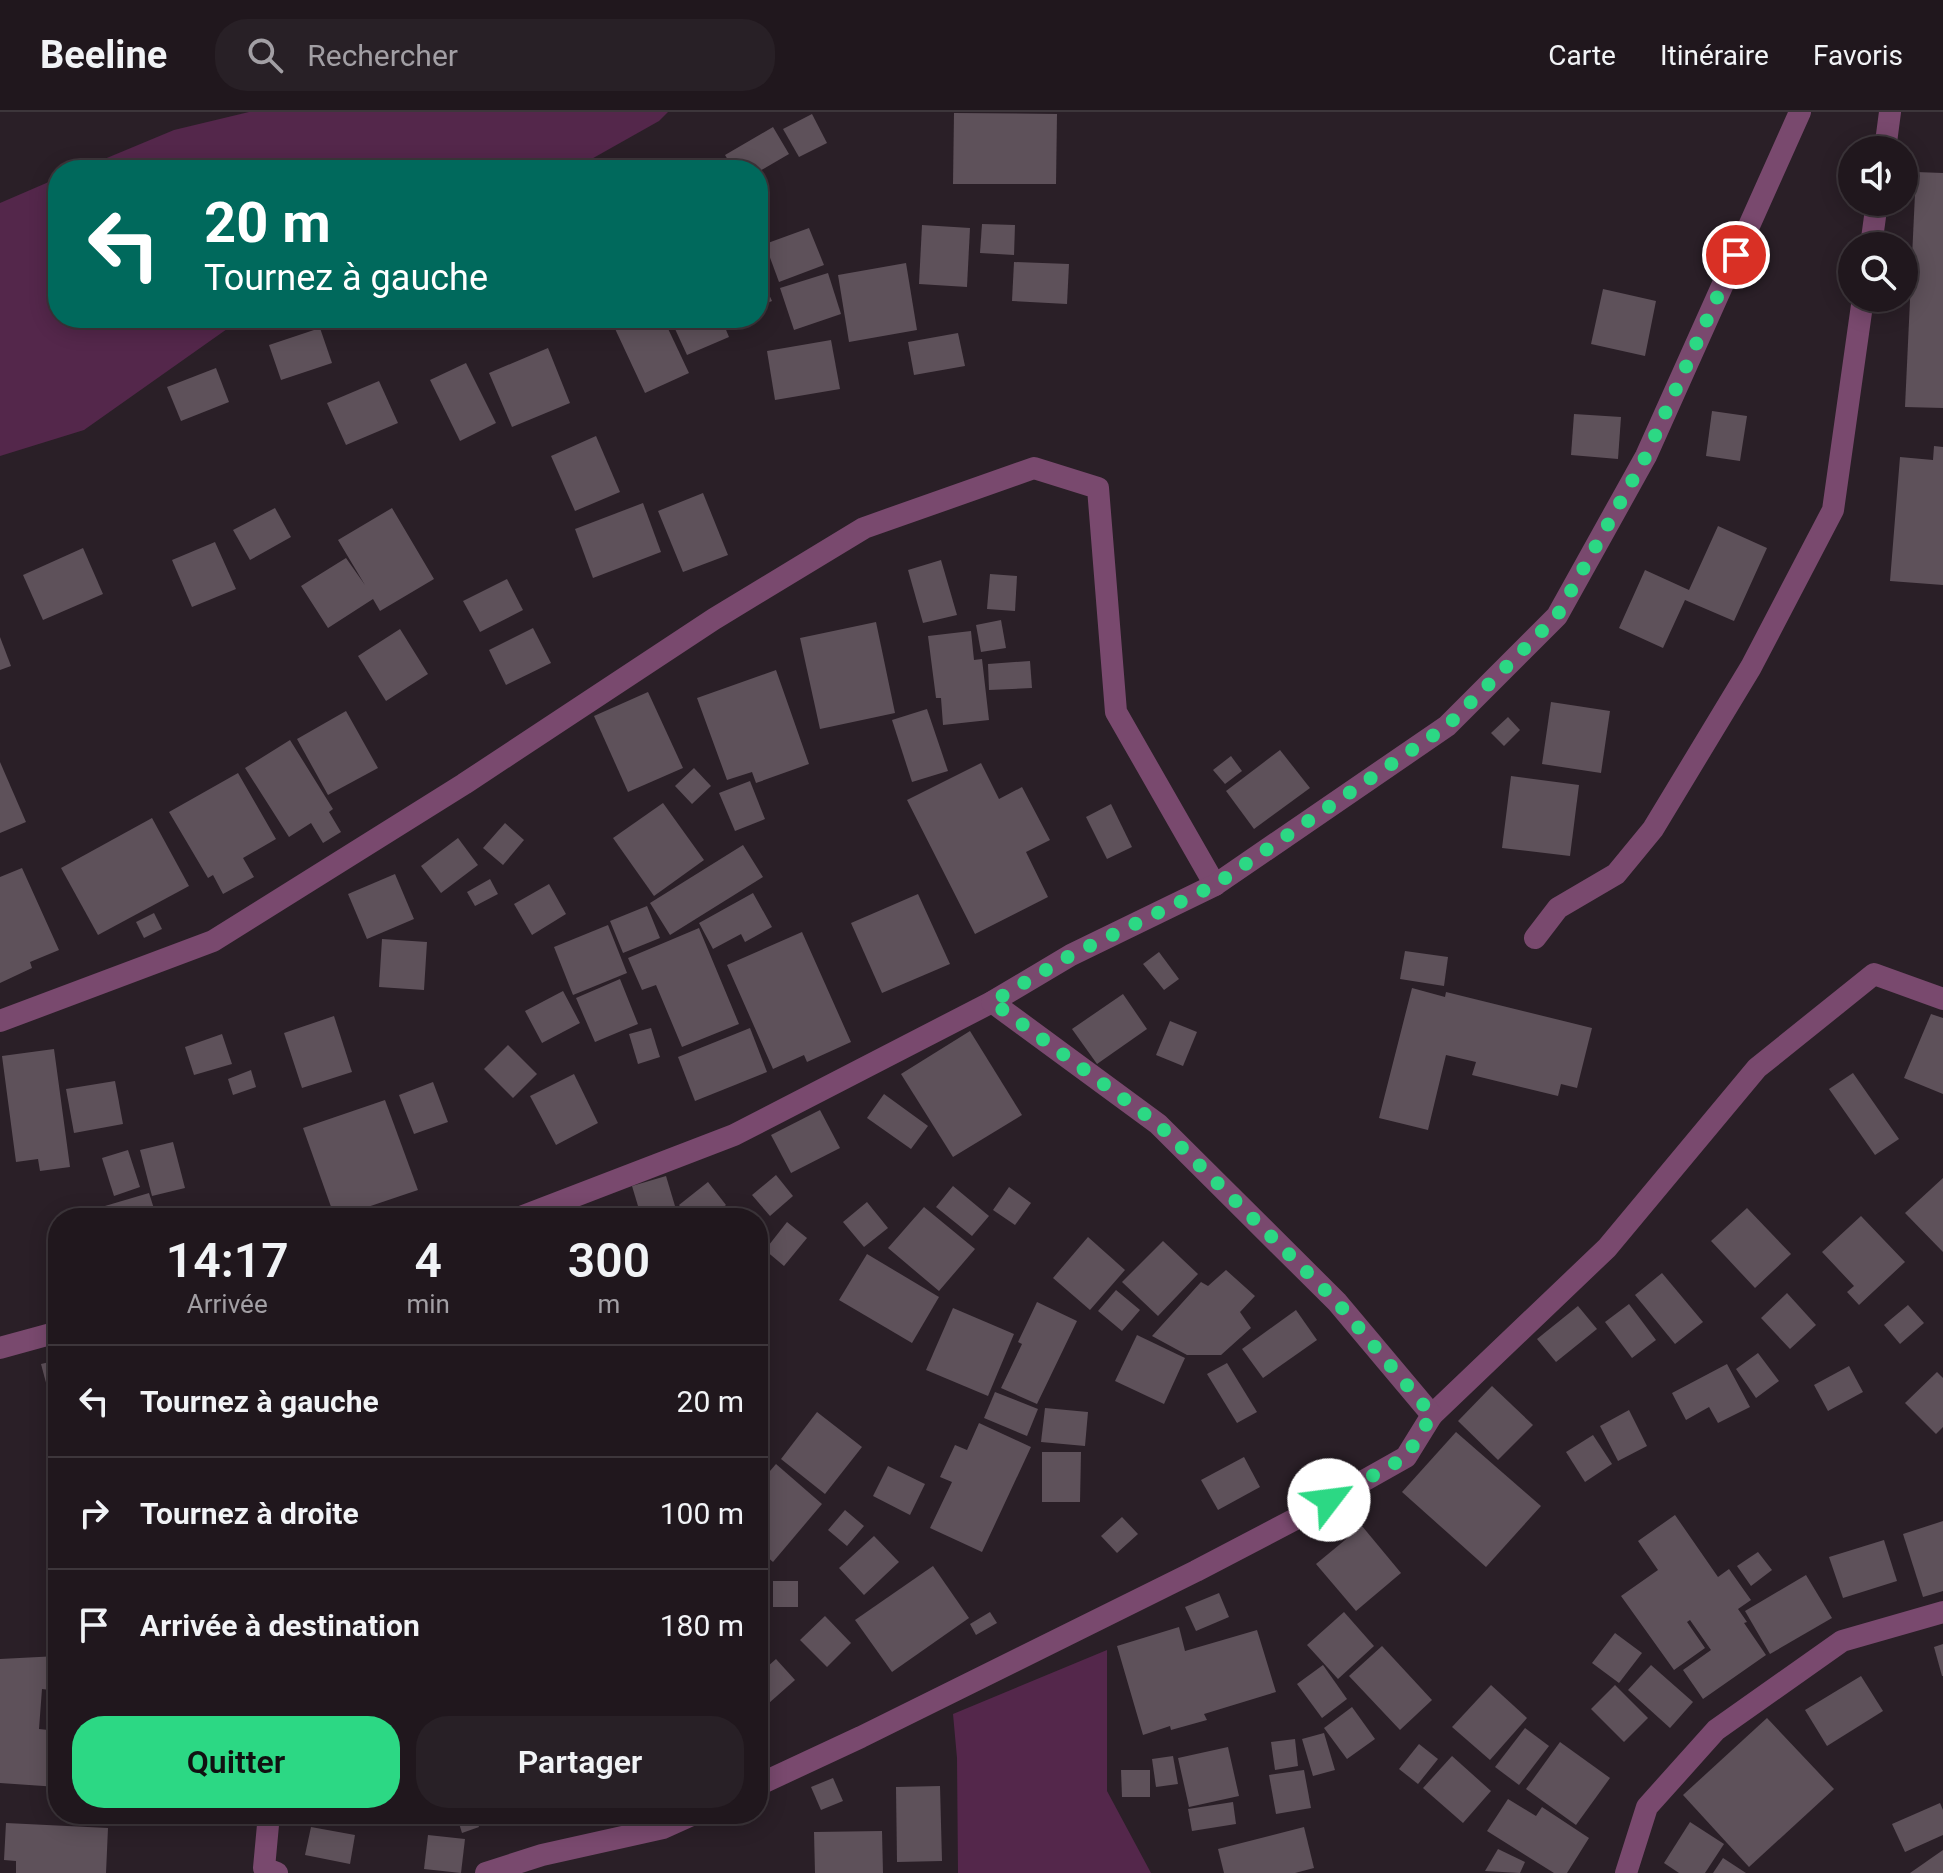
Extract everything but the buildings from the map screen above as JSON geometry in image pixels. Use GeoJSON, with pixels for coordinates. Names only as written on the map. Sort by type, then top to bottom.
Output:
{"type":"FeatureCollection","features":[{"type":"Feature","properties":{"kind":"street"},"geometry":{"type":"LineString","coordinates":[[544,1208],[734,1135],[992,1002],[1071,955],[1215,885],[1447,726],[1557,616],[1646,456],[1800,112]]}},
{"type":"Feature","properties":{"kind":"street"},"geometry":{"type":"LineString","coordinates":[[1887,136],[1890,112]]}},
{"type":"Feature","properties":{"kind":"street"},"geometry":{"type":"LineString","coordinates":[[1535,938],[1558,908],[1616,874],[1653,829],[1751,667],[1833,510],[1861,312]]}},
{"type":"Feature","properties":{"kind":"street"},"geometry":{"type":"LineString","coordinates":[[0,1021],[213,941],[464,784],[714,619],[864,528],[1034,468],[1098,488],[1116,712],[1215,885]]}},
{"type":"Feature","properties":{"kind":"street"},"geometry":{"type":"LineString","coordinates":[[768,1780],[889,1724],[1196,1571],[1406,1457],[1432,1415],[1607,1248],[1757,1068],[1874,974],[1943,999]]}},
{"type":"Feature","properties":{"kind":"street"},"geometry":{"type":"LineString","coordinates":[[992,1002],[1158,1124],[1337,1302],[1432,1415]]}},
{"type":"Feature","properties":{"kind":"street"},"geometry":{"type":"LineString","coordinates":[[0,1348],[48,1335]]}},
{"type":"Feature","properties":{"kind":"street"},"geometry":{"type":"LineString","coordinates":[[1626,1873],[1647,1807],[1716,1730],[1842,1641],[1943,1612]]}},
{"type":"Feature","properties":{"kind":"street"},"geometry":{"type":"LineString","coordinates":[[268,1824],[264,1868],[277,1873]]}},
{"type":"Feature","properties":{"kind":"street"},"geometry":{"type":"LineString","coordinates":[[486,1873],[542,1855],[672,1824]]}},
{"type":"Feature","properties":{"kind":"shaded area"},"geometry":{"type":"Polygon","coordinates":[[[249,112],[668,112],[659,121],[590,160],[102,160],[174,130],[249,112]]]}},
{"type":"Feature","properties":{"kind":"shaded area"},"geometry":{"type":"Polygon","coordinates":[[[48,182],[48,328],[230,328],[84,430],[0,456],[0,203],[48,182]]]}},
{"type":"Feature","properties":{"kind":"shaded area"},"geometry":{"type":"Polygon","coordinates":[[[1107,1650],[1107,1791],[1151,1873],[958,1873],[957,1758],[953,1714],[1107,1650]]]}},
{"type":"Feature","properties":{"kind":"route"},"geometry":{"type":"LineString","coordinates":[[1329,1500],[1406,1457],[1432,1415],[1337,1302],[1158,1124],[992,1002],[1071,955],[1215,885],[1447,726],[1557,616],[1646,456],[1736,255]]}}]}
